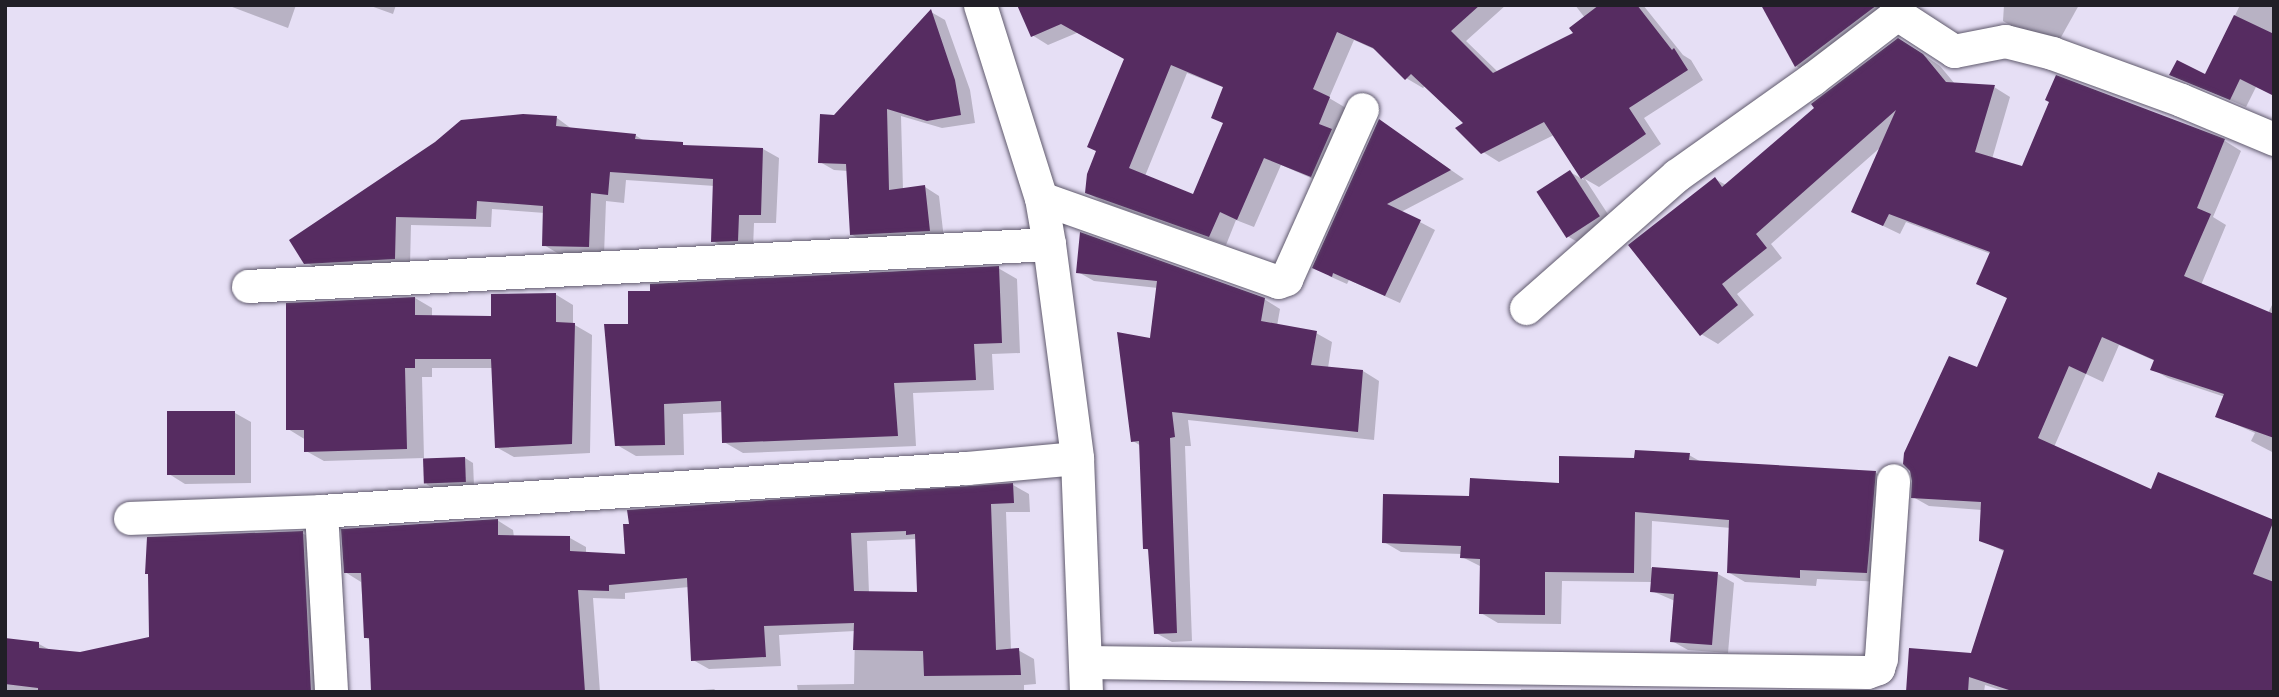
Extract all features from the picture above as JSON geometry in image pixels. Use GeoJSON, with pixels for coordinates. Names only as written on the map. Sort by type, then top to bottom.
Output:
{"type":"FeatureCollection","features":[{"type":"Feature","properties":{"kind":"street"},"geometry":{"type":"LineString","coordinates":[[980,5],[1041,198],[1049,244],[1077,458],[1085,677],[1867,672],[1878,668],[1881,658],[1893,480]]}},
{"type":"Feature","properties":{"kind":"street"},"geometry":{"type":"LineString","coordinates":[[1526,307],[1677,175],[1812,79],[1896,9],[1954,51],[2005,41],[2052,53],[2181,100],[2274,139]]}},
{"type":"Feature","properties":{"kind":"street"},"geometry":{"type":"LineString","coordinates":[[1041,198],[1278,282],[1286,279],[1362,109]]}},
{"type":"Feature","properties":{"kind":"street"},"geometry":{"type":"LineString","coordinates":[[248,286],[1049,244]]}},
{"type":"Feature","properties":{"kind":"street"},"geometry":{"type":"LineString","coordinates":[[130,518],[321,511],[967,468],[1077,458]]}},
{"type":"Feature","properties":{"kind":"street"},"geometry":{"type":"LineString","coordinates":[[321,511],[331,692]]}},
{"type":"Feature","properties":{"kind":"building"},"geometry":{"type":"Polygon","coordinates":[[[1017,5],[1480,5],[1451,31],[1493,73],[1573,33],[1569,28],[1599,5],[1637,5],[1672,50],[1674,48],[1688,70],[1629,108],[1646,134],[1581,179],[1544,122],[1481,154],[1455,128],[1463,123],[1411,74],[1405,80],[1373,48],[1337,32],[1313,89],[1330,97],[1319,124],[1332,129],[1311,177],[1264,158],[1237,220],[1220,212],[1209,237],[1085,193],[1087,174],[1096,151],[1087,147],[1124,59],[1061,24],[1031,37],[1017,5]],[[1171,65],[1129,168],[1193,194],[1223,123],[1211,118],[1223,87],[1171,65]]]}},
{"type":"Feature","properties":{"kind":"building"},"geometry":{"type":"Polygon","coordinates":[[[1761,5],[1877,5],[1795,67],[1761,5]]]}},
{"type":"Feature","properties":{"kind":"building"},"geometry":{"type":"Polygon","coordinates":[[[931,9],[955,80],[961,115],[927,121],[887,109],[889,190],[925,185],[930,231],[850,235],[846,164],[818,163],[820,114],[834,115],[931,9]]]}},
{"type":"Feature","properties":{"kind":"building"},"geometry":{"type":"Polygon","coordinates":[[[2234,15],[2274,34],[2274,96],[2240,79],[2230,100],[2169,75],[2177,60],[2205,74],[2234,15]]]}},
{"type":"Feature","properties":{"kind":"building"},"geometry":{"type":"Polygon","coordinates":[[[1898,38],[1923,54],[1946,82],[1995,85],[1975,152],[2022,166],[2049,102],[2045,100],[2056,75],[2225,139],[2197,208],[2211,214],[2184,276],[2274,314],[2274,438],[2215,417],[2224,394],[2150,370],[2154,360],[2102,337],[2086,374],[2069,366],[2038,438],[2151,489],[2158,472],[2274,520],[2253,574],[2274,582],[2274,692],[2015,692],[1969,677],[1968,692],[1906,692],[1909,648],[1971,653],[2004,550],[1979,541],[1981,502],[1911,498],[1912,481],[1910,471],[1903,464],[1904,453],[1949,356],[1977,367],[2007,298],[1976,284],[1990,252],[1889,214],[1883,226],[1851,212],[1896,110],[1756,234],[1767,248],[1722,284],[1738,305],[1700,336],[1628,245],[1715,177],[1722,187],[1814,108],[1811,104],[1898,38]]]}},
{"type":"Feature","properties":{"kind":"building"},"geometry":{"type":"Polygon","coordinates":[[[523,114],[557,116],[556,126],[636,134],[635,139],[683,142],[683,145],[763,148],[761,215],[739,215],[738,241],[711,242],[713,179],[610,172],[608,195],[591,193],[589,247],[542,246],[543,206],[477,201],[476,219],[396,217],[395,259],[304,264],[289,240],[435,142],[461,120],[523,114]]]}},
{"type":"Feature","properties":{"kind":"building"},"geometry":{"type":"Polygon","coordinates":[[[1379,119],[1451,170],[1387,204],[1421,220],[1385,296],[1333,273],[1332,277],[1312,268],[1379,119]]]}},
{"type":"Feature","properties":{"kind":"building"},"geometry":{"type":"Polygon","coordinates":[[[1570,170],[1600,216],[1566,238],[1536,192],[1570,170]]]}},
{"type":"Feature","properties":{"kind":"building"},"geometry":{"type":"Polygon","coordinates":[[[1080,232],[1265,298],[1261,321],[1317,331],[1311,365],[1363,370],[1358,432],[1172,412],[1175,437],[1170,438],[1177,633],[1154,634],[1148,549],[1143,549],[1139,441],[1131,442],[1117,332],[1150,338],[1157,281],[1076,273],[1080,232]]]}},
{"type":"Feature","properties":{"kind":"building"},"geometry":{"type":"Polygon","coordinates":[[[999,266],[1002,343],[974,344],[976,380],[894,383],[898,436],[722,443],[721,401],[664,404],[665,445],[615,446],[604,324],[628,324],[628,291],[650,291],[650,284],[999,266]]]}},
{"type":"Feature","properties":{"kind":"building"},"geometry":{"type":"Polygon","coordinates":[[[556,293],[556,322],[575,323],[572,444],[495,448],[491,359],[415,359],[415,368],[405,368],[407,449],[304,452],[304,430],[286,430],[286,303],[415,297],[415,315],[491,316],[491,294],[556,293]]]}},
{"type":"Feature","properties":{"kind":"building"},"geometry":{"type":"Polygon","coordinates":[[[167,411],[235,411],[235,475],[167,475],[167,411]]]}},
{"type":"Feature","properties":{"kind":"building"},"geometry":{"type":"Polygon","coordinates":[[[1635,450],[1690,453],[1689,460],[1876,471],[1867,573],[1800,570],[1800,578],[1727,573],[1729,520],[1635,512],[1634,573],[1545,572],[1545,615],[1479,614],[1480,559],[1460,558],[1461,546],[1382,543],[1383,494],[1469,496],[1470,478],[1559,483],[1559,456],[1634,458],[1635,450]]]}},
{"type":"Feature","properties":{"kind":"building"},"geometry":{"type":"Polygon","coordinates":[[[465,457],[466,482],[424,483],[423,458],[465,457]]]}},
{"type":"Feature","properties":{"kind":"building"},"geometry":{"type":"Polygon","coordinates":[[[1013,483],[1014,503],[991,504],[996,650],[1019,648],[1021,675],[924,676],[923,651],[853,650],[854,623],[764,626],[766,657],[691,661],[687,578],[609,585],[609,591],[578,590],[585,692],[371,692],[369,638],[364,638],[361,573],[344,573],[341,529],[498,519],[498,535],[570,536],[570,551],[625,554],[623,524],[629,524],[627,510],[1013,483]],[[906,531],[851,533],[854,591],[917,592],[915,534],[906,535],[906,531]]]}},
{"type":"Feature","properties":{"kind":"building"},"geometry":{"type":"Polygon","coordinates":[[[303,531],[311,692],[38,692],[38,688],[5,684],[5,638],[39,642],[39,648],[80,652],[149,637],[148,574],[145,574],[147,537],[303,531]]]}},
{"type":"Feature","properties":{"kind":"building"},"geometry":{"type":"Polygon","coordinates":[[[1652,567],[1718,572],[1712,645],[1670,642],[1674,594],[1650,592],[1652,567]]]}}]}
